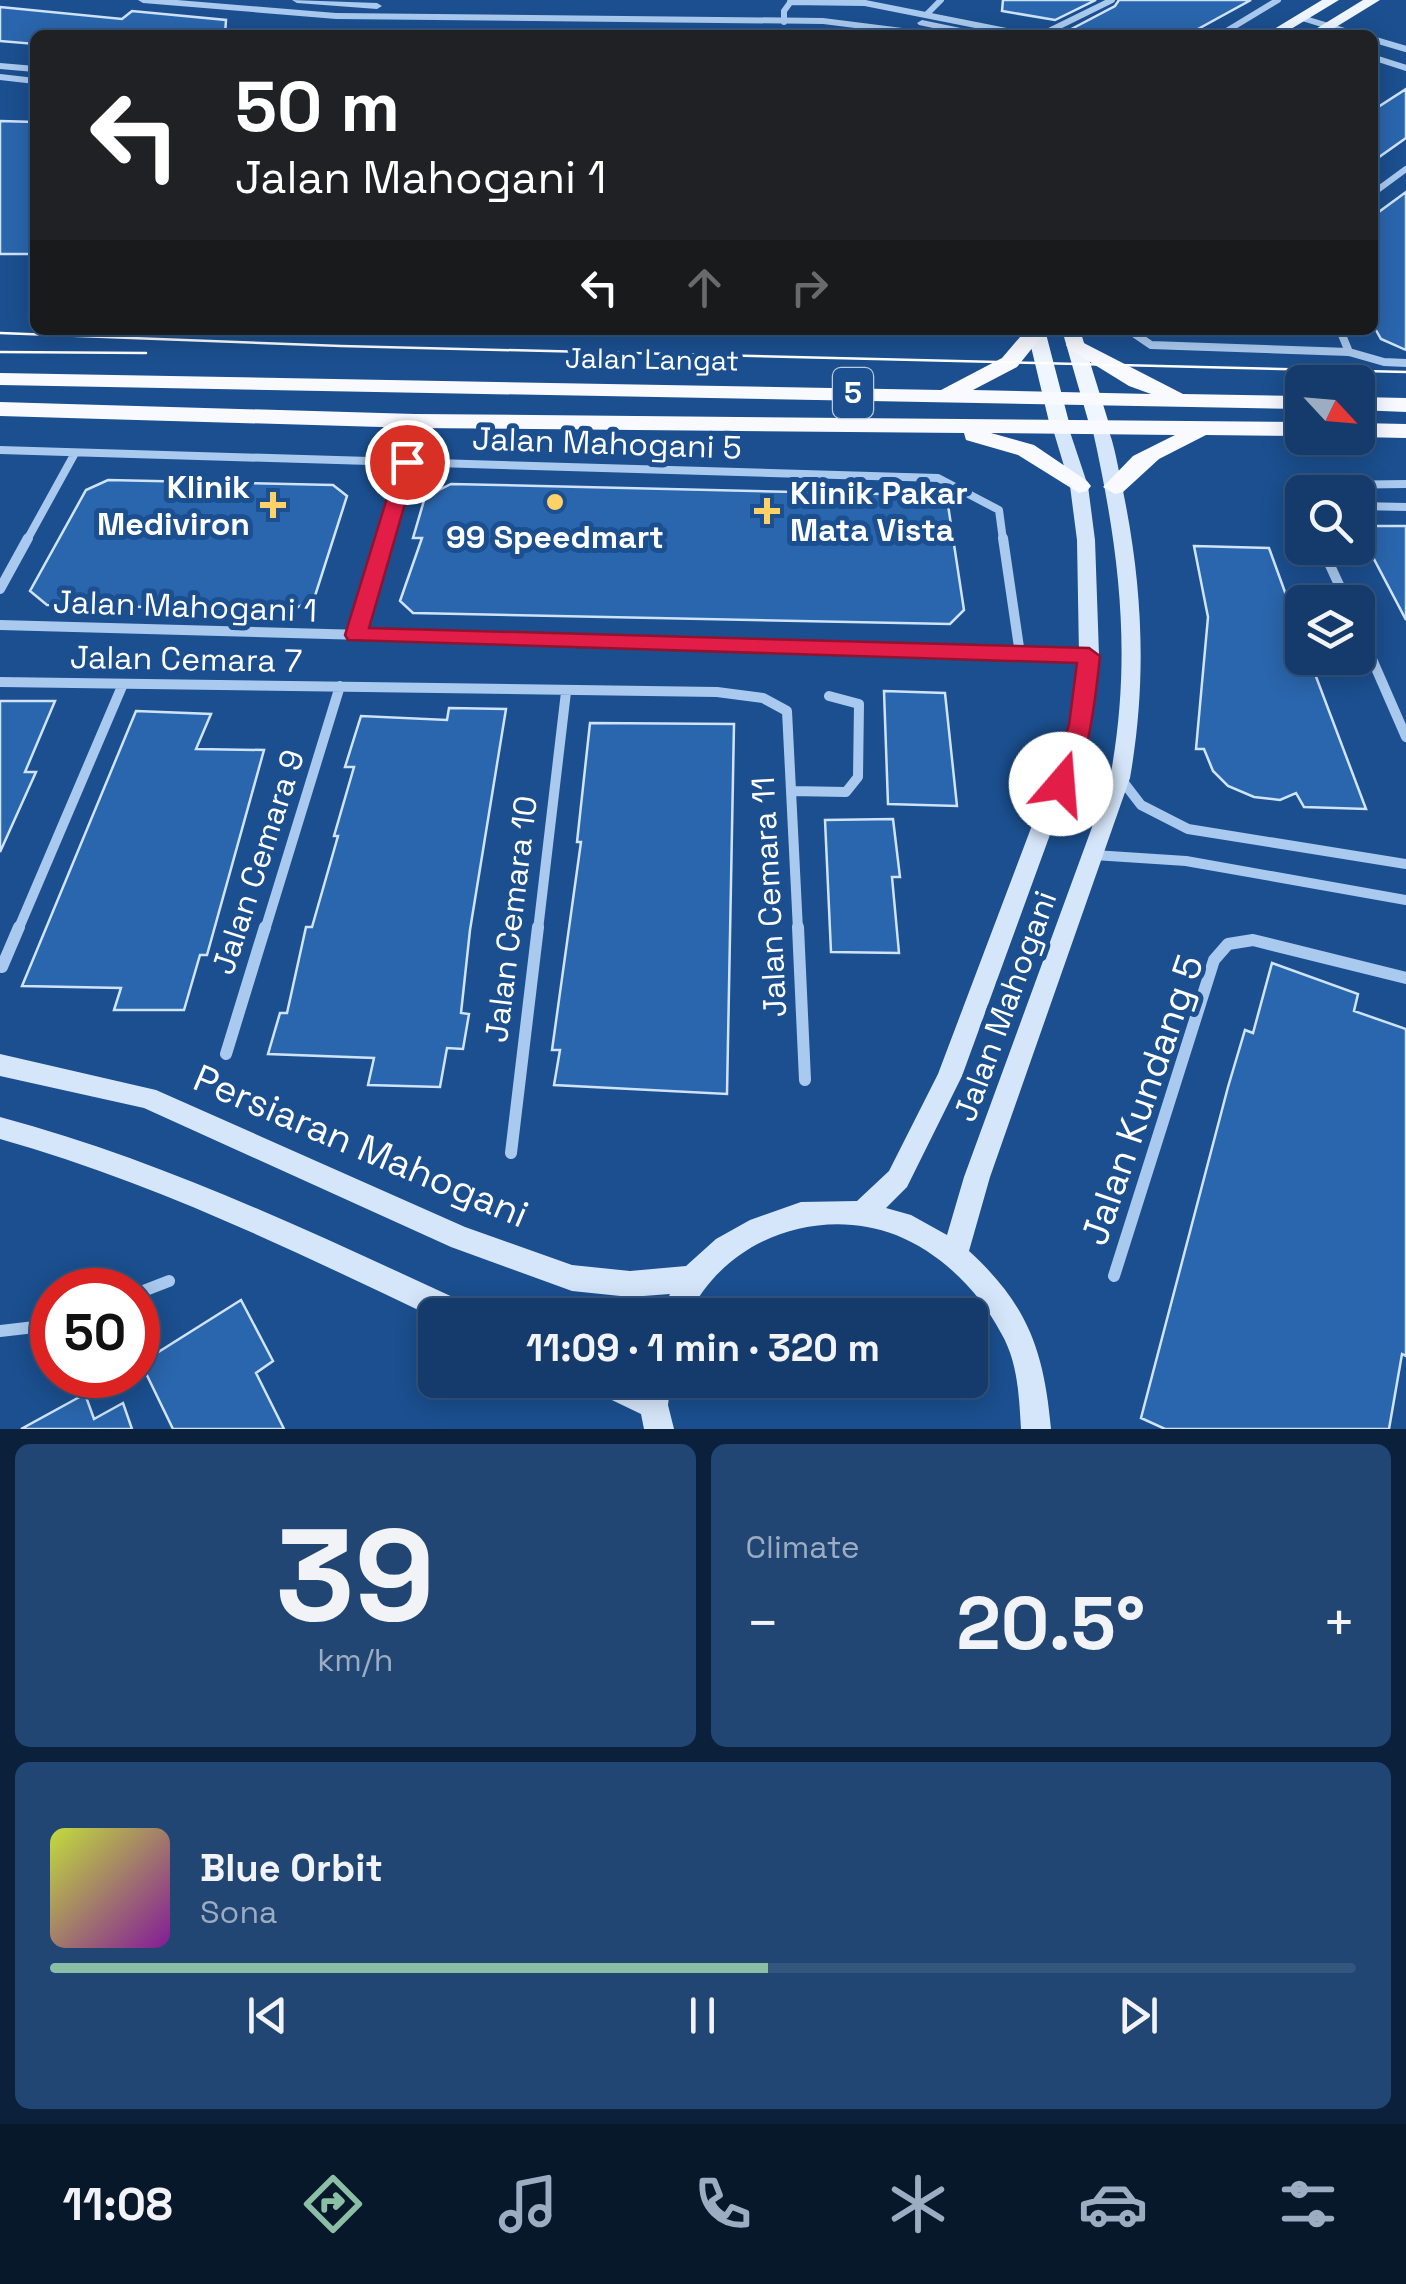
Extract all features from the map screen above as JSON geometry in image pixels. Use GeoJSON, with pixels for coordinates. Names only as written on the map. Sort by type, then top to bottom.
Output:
{"type":"FeatureCollection","features":[{"type":"Feature","properties":{"kind":"highway"},"geometry":{"type":"LineString","coordinates":[[944,395],[1004,369],[1024,352],[1033,335]]}},
{"type":"Feature","properties":{"kind":"highway"},"geometry":{"type":"LineString","coordinates":[[1073,338],[1137,381],[1190,401]]}},
{"type":"Feature","properties":{"kind":"highway","name":"Jalan Langat"},"geometry":{"type":"LineString","coordinates":[[0,379],[1285,403]]}},
{"type":"Feature","properties":{"kind":"highway"},"geometry":{"type":"LineString","coordinates":[[1375,404],[1406,404]]}},
{"type":"Feature","properties":{"kind":"highway","name":"Jalan Langat"},"geometry":{"type":"LineString","coordinates":[[0,409],[415,421],[1285,429]]}},
{"type":"Feature","properties":{"kind":"highway"},"geometry":{"type":"LineString","coordinates":[[922,424],[1026,450],[1079,486]]}},
{"type":"Feature","properties":{"kind":"highway"},"geometry":{"type":"LineString","coordinates":[[1115,487],[1130,467],[1146,456],[1193,436],[1231,428]]}},
{"type":"Feature","properties":{"kind":"highway"},"geometry":{"type":"LineString","coordinates":[[1375,430],[1406,431]]}},
{"type":"Feature","properties":{"kind":"main road"},"geometry":{"type":"LineString","coordinates":[[1281,30],[1332,0]]}},
{"type":"Feature","properties":{"kind":"main road"},"geometry":{"type":"LineString","coordinates":[[1321,30],[1373,0]]}},
{"type":"Feature","properties":{"kind":"main road"},"geometry":{"type":"LineString","coordinates":[[1037,335],[1060,426]]}},
{"type":"Feature","properties":{"kind":"main road"},"geometry":{"type":"LineString","coordinates":[[1073,338],[1100,427]]}},
{"type":"Feature","properties":{"kind":"main road","name":"Jalan Mahogani"},"geometry":{"type":"LineString","coordinates":[[862,1212],[898,1180],[950,1076],[1080,725],[1089,656],[1086,540],[1079,486],[1060,426]]}},
{"type":"Feature","properties":{"kind":"main road","name":"Jalan Mahogani"},"geometry":{"type":"LineString","coordinates":[[955,1252],[977,1177],[1094,855],[1128,741],[1133,634],[1129,554],[1100,427]]}},
{"type":"Feature","properties":{"kind":"main road","name":"Persiaran Mahogani"},"geometry":{"type":"LineString","coordinates":[[0,1065],[63,1076],[147,1098],[460,1238],[572,1278],[630,1284],[693,1279]]}},
{"type":"Feature","properties":{"kind":"main road"},"geometry":{"type":"LineString","coordinates":[[0,1128],[55,1141],[165,1178],[423,1298]]}},
{"type":"Feature","properties":{"kind":"main road"},"geometry":{"type":"LineString","coordinates":[[683,1298],[693,1279],[727,1246],[768,1223],[814,1212],[862,1212],[910,1226],[955,1252],[982,1277],[1004,1306],[1033,1375],[1036,1429]]}},
{"type":"Feature","properties":{"kind":"street"},"geometry":{"type":"LineString","coordinates":[[144,0],[336,16],[788,9],[864,3],[1004,30]]}},
{"type":"Feature","properties":{"kind":"street"},"geometry":{"type":"LineString","coordinates":[[297,0],[788,9],[871,14],[954,30]]}},
{"type":"Feature","properties":{"kind":"street"},"geometry":{"type":"LineString","coordinates":[[927,14],[941,0]]}},
{"type":"Feature","properties":{"kind":"street"},"geometry":{"type":"LineString","coordinates":[[1051,30],[1112,0]]}},
{"type":"Feature","properties":{"kind":"street"},"geometry":{"type":"LineString","coordinates":[[1228,30],[1278,0]]}},
{"type":"Feature","properties":{"kind":"street"},"geometry":{"type":"LineString","coordinates":[[788,9],[902,30]]}},
{"type":"Feature","properties":{"kind":"street"},"geometry":{"type":"LineString","coordinates":[[1302,18],[1341,30]]}},
{"type":"Feature","properties":{"kind":"street"},"geometry":{"type":"LineString","coordinates":[[1378,41],[1406,49]]}},
{"type":"Feature","properties":{"kind":"street"},"geometry":{"type":"LineString","coordinates":[[1378,60],[1406,68]]}},
{"type":"Feature","properties":{"kind":"street"},"geometry":{"type":"LineString","coordinates":[[0,66],[30,69]]}},
{"type":"Feature","properties":{"kind":"street"},"geometry":{"type":"LineString","coordinates":[[0,77],[30,80]]}},
{"type":"Feature","properties":{"kind":"street"},"geometry":{"type":"LineString","coordinates":[[1378,190],[1406,169]]}},
{"type":"Feature","properties":{"kind":"street"},"geometry":{"type":"LineString","coordinates":[[1134,335],[1150,344],[1349,352],[1384,362],[1406,363]]}},
{"type":"Feature","properties":{"kind":"street"},"geometry":{"type":"LineString","coordinates":[[1342,335],[1349,352]]}},
{"type":"Feature","properties":{"kind":"street","name":"Jalan Mahogani 5"},"geometry":{"type":"LineString","coordinates":[[0,450],[938,478],[999,510],[1020,654]]}},
{"type":"Feature","properties":{"kind":"street"},"geometry":{"type":"LineString","coordinates":[[0,589],[74,453]]}},
{"type":"Feature","properties":{"kind":"street"},"geometry":{"type":"LineString","coordinates":[[356,635],[407,462]]}},
{"type":"Feature","properties":{"kind":"street"},"geometry":{"type":"LineString","coordinates":[[1375,484],[1406,484]]}},
{"type":"Feature","properties":{"kind":"street"},"geometry":{"type":"LineString","coordinates":[[1375,506],[1406,507]]}},
{"type":"Feature","properties":{"kind":"street","name":"Jalan Mahogani 1"},"geometry":{"type":"LineString","coordinates":[[0,626],[1089,656]]}},
{"type":"Feature","properties":{"kind":"street"},"geometry":{"type":"LineString","coordinates":[[1375,666],[1406,737]]}},
{"type":"Feature","properties":{"kind":"street","name":"Jalan Cemara 7"},"geometry":{"type":"LineString","coordinates":[[0,682],[736,694],[776,700],[788,711]]}},
{"type":"Feature","properties":{"kind":"street"},"geometry":{"type":"LineString","coordinates":[[2,966],[123,684]]}},
{"type":"Feature","properties":{"kind":"street","name":"Jalan Cemara 9"},"geometry":{"type":"LineString","coordinates":[[226,1054],[340,686]]}},
{"type":"Feature","properties":{"kind":"street","name":"Jalan Cemara 10"},"geometry":{"type":"LineString","coordinates":[[511,1152],[566,692]]}},
{"type":"Feature","properties":{"kind":"street"},"geometry":{"type":"LineString","coordinates":[[791,791],[846,792],[858,777],[858,704],[829,696]]}},
{"type":"Feature","properties":{"kind":"street","name":"Jalan Cemara 11"},"geometry":{"type":"LineString","coordinates":[[788,711],[806,1080]]}},
{"type":"Feature","properties":{"kind":"street"},"geometry":{"type":"LineString","coordinates":[[1120,778],[1141,804],[1188,829],[1406,864]]}},
{"type":"Feature","properties":{"kind":"street"},"geometry":{"type":"LineString","coordinates":[[1094,855],[1186,861],[1406,900]]}},
{"type":"Feature","properties":{"kind":"street","name":"Jalan Kundang 5"},"geometry":{"type":"LineString","coordinates":[[1114,1276],[1214,960],[1228,944],[1253,940],[1406,978]]}},
{"type":"Feature","properties":{"kind":"street"},"geometry":{"type":"LineString","coordinates":[[160,1284],[169,1281]]}},
{"type":"Feature","properties":{"kind":"street"},"geometry":{"type":"LineString","coordinates":[[0,1331],[30,1328]]}},
{"type":"Feature","properties":{"kind":"building"},"geometry":{"type":"Polygon","coordinates":[[[1003,0],[1096,0],[1055,20],[1002,11],[1003,0]]]}},
{"type":"Feature","properties":{"kind":"building"},"geometry":{"type":"Polygon","coordinates":[[[1119,0],[1251,0],[1196,30],[1069,30],[1115,6],[1119,0]]]}},
{"type":"Feature","properties":{"kind":"building"},"geometry":{"type":"Polygon","coordinates":[[[0,7],[122,19],[132,11],[226,20],[225,30],[30,30],[30,44],[0,41],[0,7]]]}},
{"type":"Feature","properties":{"kind":"building"},"geometry":{"type":"Polygon","coordinates":[[[1406,89],[1406,138],[1378,158],[1378,107],[1406,89]]]}},
{"type":"Feature","properties":{"kind":"building"},"geometry":{"type":"Polygon","coordinates":[[[0,121],[30,122],[30,254],[0,254],[0,121]]]}},
{"type":"Feature","properties":{"kind":"building"},"geometry":{"type":"Polygon","coordinates":[[[1406,192],[1406,350],[1381,339],[1378,334],[1378,213],[1406,192]]]}},
{"type":"Feature","properties":{"kind":"building"},"geometry":{"type":"Polygon","coordinates":[[[108,480],[333,485],[347,496],[314,599],[292,610],[47,605],[30,591],[86,490],[108,480]]]}},
{"type":"Feature","properties":{"kind":"building"},"geometry":{"type":"Polygon","coordinates":[[[451,484],[928,495],[948,505],[964,610],[950,624],[413,613],[400,601],[422,538],[413,538],[425,497],[451,484]]]}},
{"type":"Feature","properties":{"kind":"building"},"geometry":{"type":"Polygon","coordinates":[[[1406,526],[1406,620],[1375,561],[1375,527],[1406,526]]]}},
{"type":"Feature","properties":{"kind":"building"},"geometry":{"type":"Polygon","coordinates":[[[1194,546],[1269,548],[1285,592],[1285,675],[1315,675],[1366,809],[1304,807],[1296,793],[1280,800],[1254,797],[1228,786],[1213,771],[1204,749],[1196,749],[1208,617],[1194,546]]]}},
{"type":"Feature","properties":{"kind":"building"},"geometry":{"type":"Polygon","coordinates":[[[884,691],[945,693],[957,806],[888,804],[884,691]]]}},
{"type":"Feature","properties":{"kind":"building"},"geometry":{"type":"Polygon","coordinates":[[[0,701],[55,701],[25,772],[36,772],[0,852],[0,701]]]}},
{"type":"Feature","properties":{"kind":"building"},"geometry":{"type":"Polygon","coordinates":[[[449,708],[506,709],[470,930],[461,1013],[469,1014],[463,1049],[447,1048],[440,1087],[368,1085],[374,1058],[268,1054],[280,1013],[287,1013],[306,927],[312,927],[338,836],[334,836],[354,767],[345,767],[361,716],[447,720],[449,708]]]}},
{"type":"Feature","properties":{"kind":"building"},"geometry":{"type":"Polygon","coordinates":[[[136,711],[211,714],[196,749],[264,750],[207,955],[200,955],[184,1010],[114,1010],[121,988],[22,986],[136,711]]]}},
{"type":"Feature","properties":{"kind":"building"},"geometry":{"type":"Polygon","coordinates":[[[590,723],[734,724],[727,1094],[554,1085],[560,1050],[552,1050],[581,842],[577,842],[590,723]]]}},
{"type":"Feature","properties":{"kind":"building"},"geometry":{"type":"Polygon","coordinates":[[[893,819],[900,877],[892,877],[899,953],[831,952],[825,820],[893,819]]]}},
{"type":"Feature","properties":{"kind":"building"},"geometry":{"type":"Polygon","coordinates":[[[1272,963],[1358,994],[1354,1011],[1406,1029],[1406,1356],[1402,1354],[1389,1429],[1165,1429],[1141,1418],[1228,1087],[1245,1030],[1253,1033],[1272,963]]]}},
{"type":"Feature","properties":{"kind":"building"},"geometry":{"type":"Polygon","coordinates":[[[241,1300],[273,1361],[256,1373],[284,1429],[173,1429],[158,1398],[160,1351],[241,1300]]]}},
{"type":"Feature","properties":{"kind":"building"},"geometry":{"type":"Polygon","coordinates":[[[78,1398],[86,1398],[94,1419],[123,1403],[132,1429],[21,1429],[78,1398]]]}},
{"type":"Feature","properties":{"kind":"tram line"},"geometry":{"type":"LineString","coordinates":[[0,333],[30,334]]}},
{"type":"Feature","properties":{"kind":"tram line"},"geometry":{"type":"LineString","coordinates":[[52,335],[341,346],[1406,372]]}},
{"type":"Feature","properties":{"kind":"tram line"},"geometry":{"type":"LineString","coordinates":[[0,352],[146,353]]}},
{"type":"Feature","properties":{"kind":"place","name":"99 Speedmart"},"geometry":{"type":"Point","coordinates":[555,502]}},
{"type":"Feature","properties":{"kind":"place","name":"Klinik Mediviron"},"geometry":{"type":"Point","coordinates":[273,505]}},
{"type":"Feature","properties":{"kind":"place","name":"Klinik Pakar Mata Vista"},"geometry":{"type":"Point","coordinates":[767,511]}},
{"type":"Feature","properties":{"kind":"route"},"geometry":{"type":"LineString","coordinates":[[407,462],[356,635],[1089,656],[1088,689],[1061,784]]}}]}
